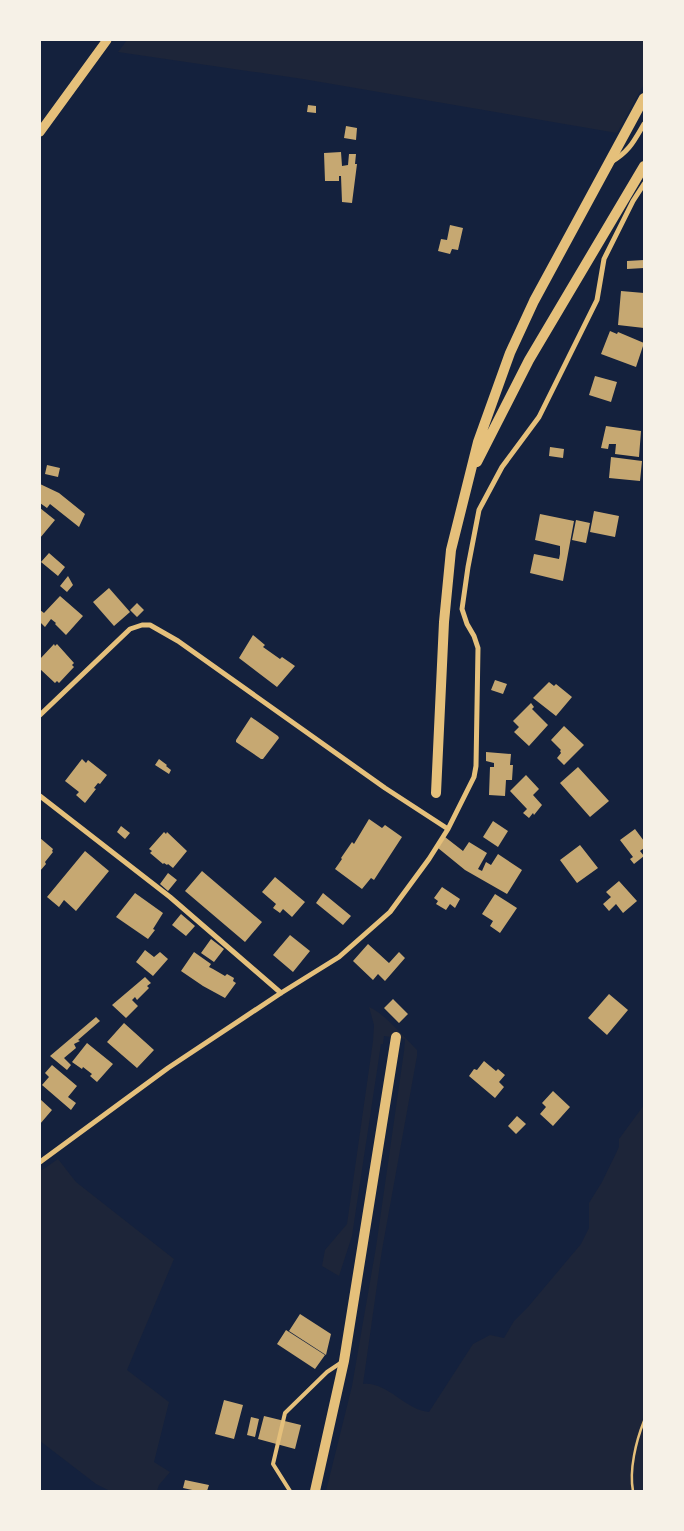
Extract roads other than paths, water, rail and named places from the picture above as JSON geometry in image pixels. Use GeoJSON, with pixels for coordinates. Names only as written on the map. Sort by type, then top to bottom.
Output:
{"type":"FeatureCollection","features":[{"type":"Feature","properties":{"kind":"main road"},"geometry":{"type":"LineString","coordinates":[[436,793],[444,622],[451,550],[478,442],[510,353],[534,301],[644,98]]}},
{"type":"Feature","properties":{"kind":"main road"},"geometry":{"type":"LineString","coordinates":[[471,472],[529,360],[644,166]]}},
{"type":"Feature","properties":{"kind":"main road"},"geometry":{"type":"LineString","coordinates":[[315,1491],[344,1361],[396,1037]]}},
{"type":"Feature","properties":{"kind":"street"},"geometry":{"type":"LineString","coordinates":[[40,132],[107,40]]}},
{"type":"Feature","properties":{"kind":"street"},"geometry":{"type":"LineString","coordinates":[[608,164],[623,156],[644,124]]}},
{"type":"Feature","properties":{"kind":"street"},"geometry":{"type":"LineString","coordinates":[[40,1162],[168,1068],[339,957],[390,912],[430,859],[448,829],[474,777],[476,766],[478,648],[474,636],[466,624],[462,609],[479,510],[502,467],[539,417],[597,300],[604,259],[633,201],[644,184]]}},
{"type":"Feature","properties":{"kind":"street"},"geometry":{"type":"LineString","coordinates":[[40,715],[130,629],[142,625],[150,625],[178,641],[385,788],[448,829]]}},
{"type":"Feature","properties":{"kind":"street"},"geometry":{"type":"LineString","coordinates":[[40,796],[170,897],[281,993]]}},
{"type":"Feature","properties":{"kind":"lane"},"geometry":{"type":"LineString","coordinates":[[290,1491],[273,1464],[285,1413],[328,1372],[344,1361]]}}]}
